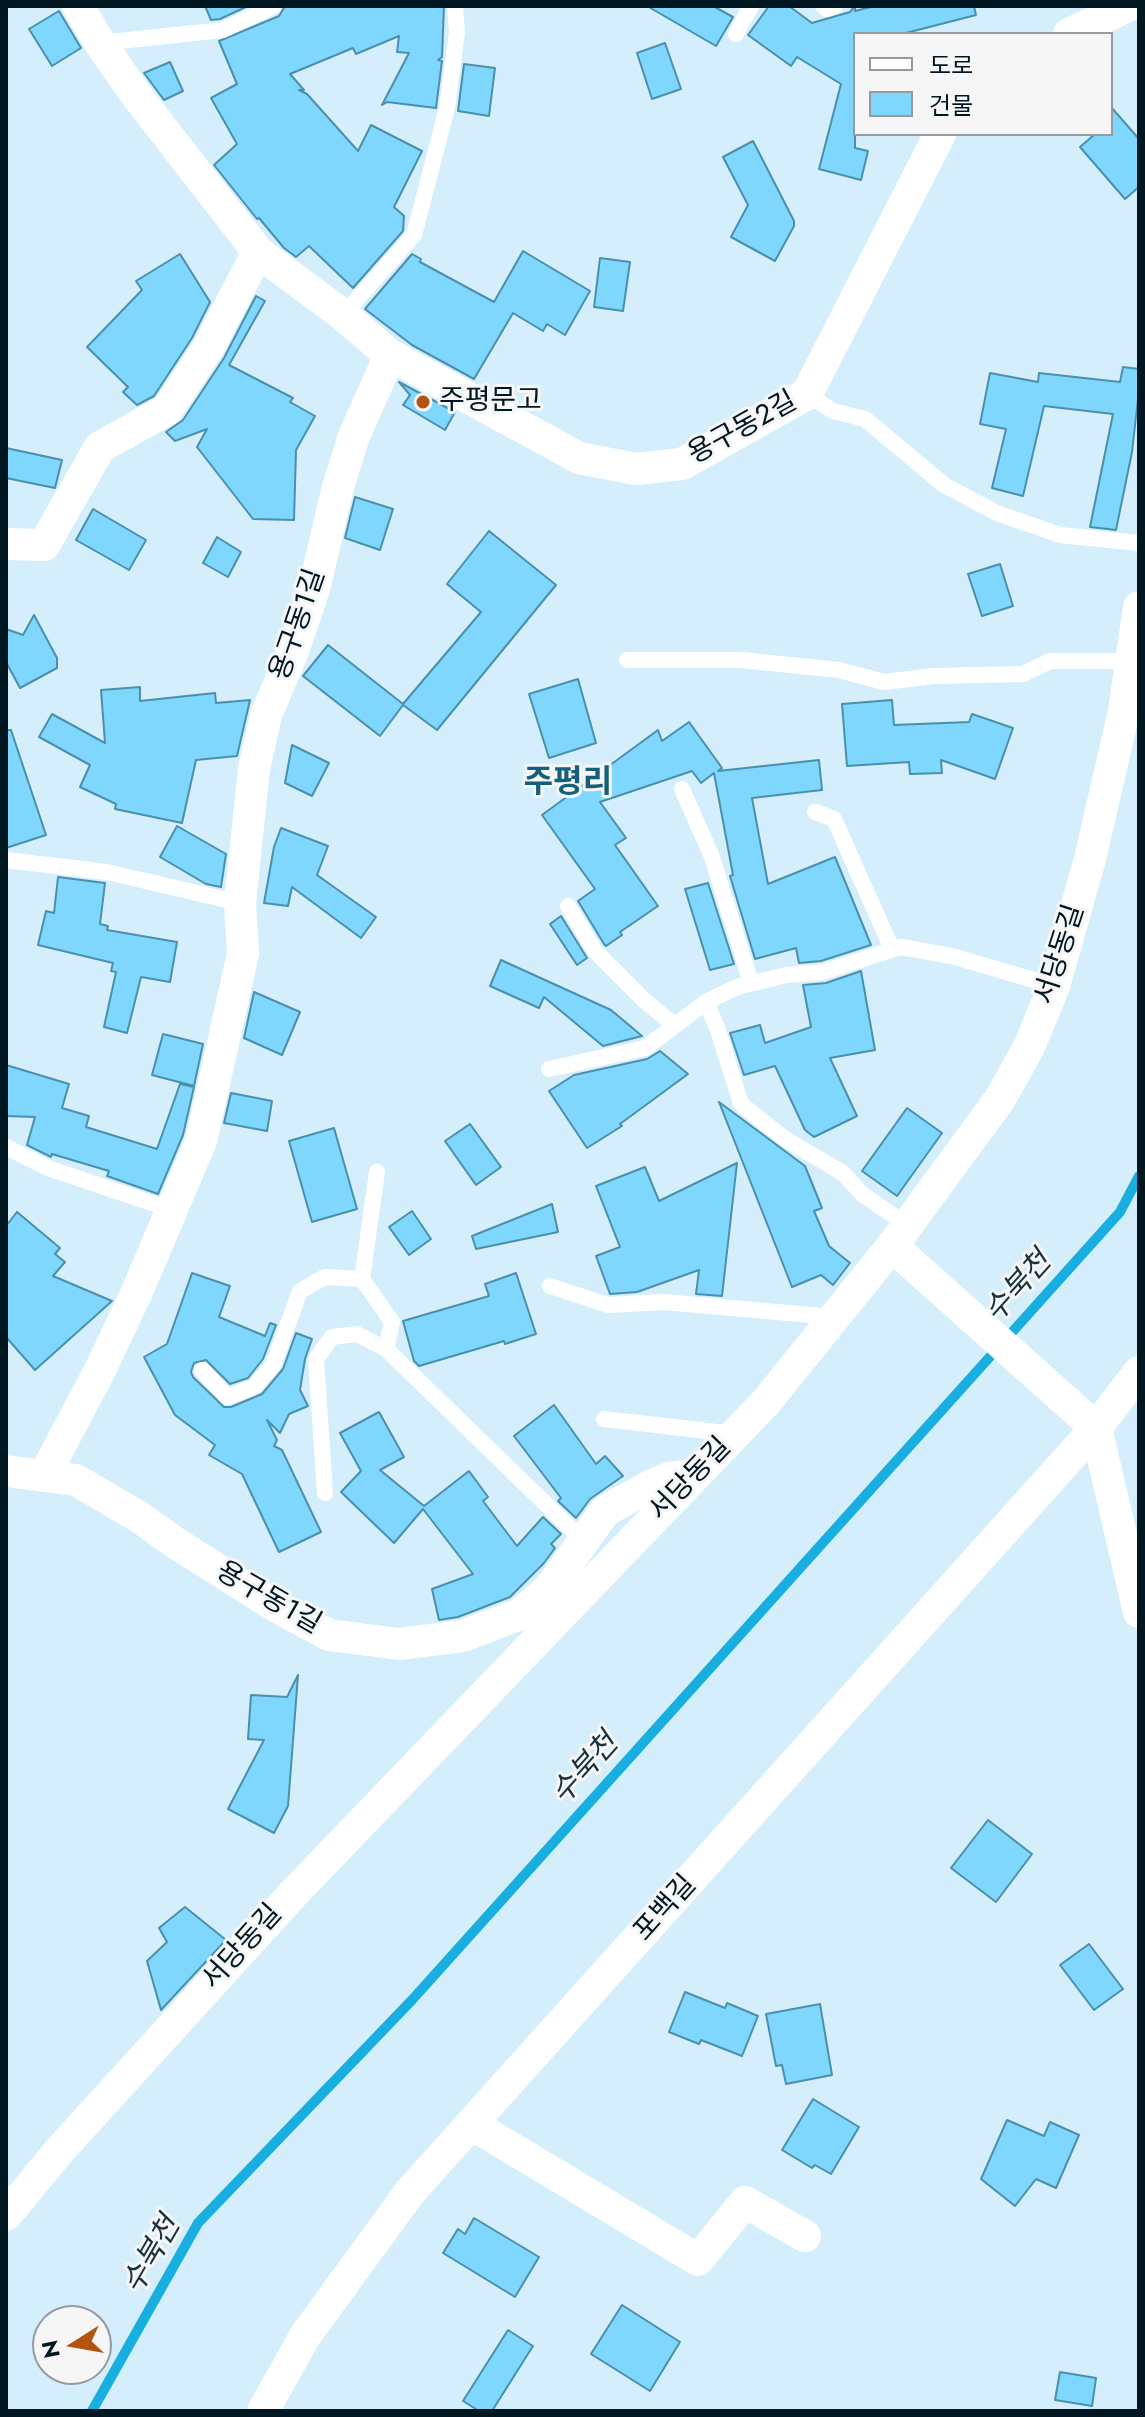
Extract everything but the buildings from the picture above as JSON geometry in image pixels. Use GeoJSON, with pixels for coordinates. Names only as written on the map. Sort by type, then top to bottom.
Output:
{"type":"FeatureCollection","features":[{"type":"Feature","properties":{"kind":"street","name":"용구동2길"},"geometry":{"type":"LineString","coordinates":[[78,6],[100,43],[195,173],[258,252],[343,315],[390,355],[579,458],[636,469],[682,464],[807,394],[939,136]]}},
{"type":"Feature","properties":{"kind":"street"},"geometry":{"type":"LineString","coordinates":[[1073,32],[1128,6]]}},
{"type":"Feature","properties":{"kind":"street"},"geometry":{"type":"LineString","coordinates":[[6,544],[44,545],[100,447],[167,410],[208,348],[258,252]]}},
{"type":"Feature","properties":{"kind":"street","name":"용구동1길"},"geometry":{"type":"LineString","coordinates":[[45,1474],[99,1372],[201,1141],[243,954],[240,903],[254,769],[266,715],[293,651],[314,589],[338,487],[354,436],[390,355]]}},
{"type":"Feature","properties":{"kind":"street","name":"서당동길"},"geometry":{"type":"LineString","coordinates":[[6,2215],[60,2150],[293,1894],[766,1402],[899,1236],[1000,1099],[1029,1047],[1054,986],[1124,711],[1139,607]]}},
{"type":"Feature","properties":{"kind":"street"},"geometry":{"type":"LineString","coordinates":[[899,1236],[1086,1421],[1139,1612]]}},
{"type":"Feature","properties":{"kind":"street","name":"포백길"},"geometry":{"type":"LineString","coordinates":[[263,2411],[305,2336],[402,2204],[1086,1421],[1139,1372]]}},
{"type":"Feature","properties":{"kind":"street","name":"용구동1길"},"geometry":{"type":"LineString","coordinates":[[6,1471],[76,1480],[277,1607],[329,1635],[399,1644],[463,1636],[520,1614],[550,1588],[605,1511],[669,1478],[693,1475]]}},
{"type":"Feature","properties":{"kind":"street"},"geometry":{"type":"LineString","coordinates":[[473,2125],[698,2260],[745,2202],[805,2236]]}},
{"type":"Feature","properties":{"kind":"lane"},"geometry":{"type":"LineString","coordinates":[[100,43],[223,30],[274,6]]}},
{"type":"Feature","properties":{"kind":"lane"},"geometry":{"type":"LineString","coordinates":[[343,315],[414,235],[447,108],[457,32],[455,6]]}},
{"type":"Feature","properties":{"kind":"lane"},"geometry":{"type":"LineString","coordinates":[[736,34],[751,6]]}},
{"type":"Feature","properties":{"kind":"lane"},"geometry":{"type":"LineString","coordinates":[[823,6],[827,9],[835,6]]}},
{"type":"Feature","properties":{"kind":"lane"},"geometry":{"type":"LineString","coordinates":[[807,394],[833,411],[865,419],[944,485],[997,513],[1060,535],[1139,543]]}},
{"type":"Feature","properties":{"kind":"lane"},"geometry":{"type":"LineString","coordinates":[[627,660],[741,660],[839,670],[884,682],[934,676],[1023,674],[1050,661],[1130,661]]}},
{"type":"Feature","properties":{"kind":"lane"},"geometry":{"type":"LineString","coordinates":[[682,789],[712,857],[751,983]]}},
{"type":"Feature","properties":{"kind":"lane"},"geometry":{"type":"LineString","coordinates":[[815,812],[834,819],[892,949]]}},
{"type":"Feature","properties":{"kind":"lane"},"geometry":{"type":"LineString","coordinates":[[6,860],[107,872],[240,903]]}},
{"type":"Feature","properties":{"kind":"lane"},"geometry":{"type":"LineString","coordinates":[[568,906],[595,951],[674,1025]]}},
{"type":"Feature","properties":{"kind":"lane"},"geometry":{"type":"LineString","coordinates":[[549,1069],[645,1048],[706,1002],[751,983],[786,975],[823,972],[901,947],[952,956],[1054,986]]}},
{"type":"Feature","properties":{"kind":"lane"},"geometry":{"type":"LineString","coordinates":[[706,1002],[741,1104],[785,1139],[843,1173],[899,1236]]}},
{"type":"Feature","properties":{"kind":"lane"},"geometry":{"type":"LineString","coordinates":[[6,1147],[48,1168],[172,1210]]}},
{"type":"Feature","properties":{"kind":"lane"},"geometry":{"type":"LineString","coordinates":[[377,1172],[362,1279],[392,1322],[386,1349]]}},
{"type":"Feature","properties":{"kind":"lane"},"geometry":{"type":"LineString","coordinates":[[202,1370],[227,1397],[254,1387],[273,1365],[300,1291],[325,1277],[362,1279]]}},
{"type":"Feature","properties":{"kind":"lane"},"geometry":{"type":"LineString","coordinates":[[550,1286],[608,1305],[664,1302],[834,1317]]}},
{"type":"Feature","properties":{"kind":"lane"},"geometry":{"type":"LineString","coordinates":[[325,1493],[316,1359],[332,1337],[357,1334],[386,1349],[585,1542]]}},
{"type":"Feature","properties":{"kind":"lane"},"geometry":{"type":"LineString","coordinates":[[604,1419],[735,1434]]}},
{"type":"Feature","properties":{"kind":"waterway","name":"수북천"},"geometry":{"type":"LineString","coordinates":[[92,2411],[198,2223],[412,2000],[1120,1212],[1139,1176]]}},
{"type":"Feature","properties":{"kind":"place","name":"주평문고"},"geometry":{"type":"Point","coordinates":[423,402]}},
{"type":"Feature","properties":{"kind":"district","name":"주평리"},"geometry":{"type":"Point","coordinates":[568,784]}}]}
